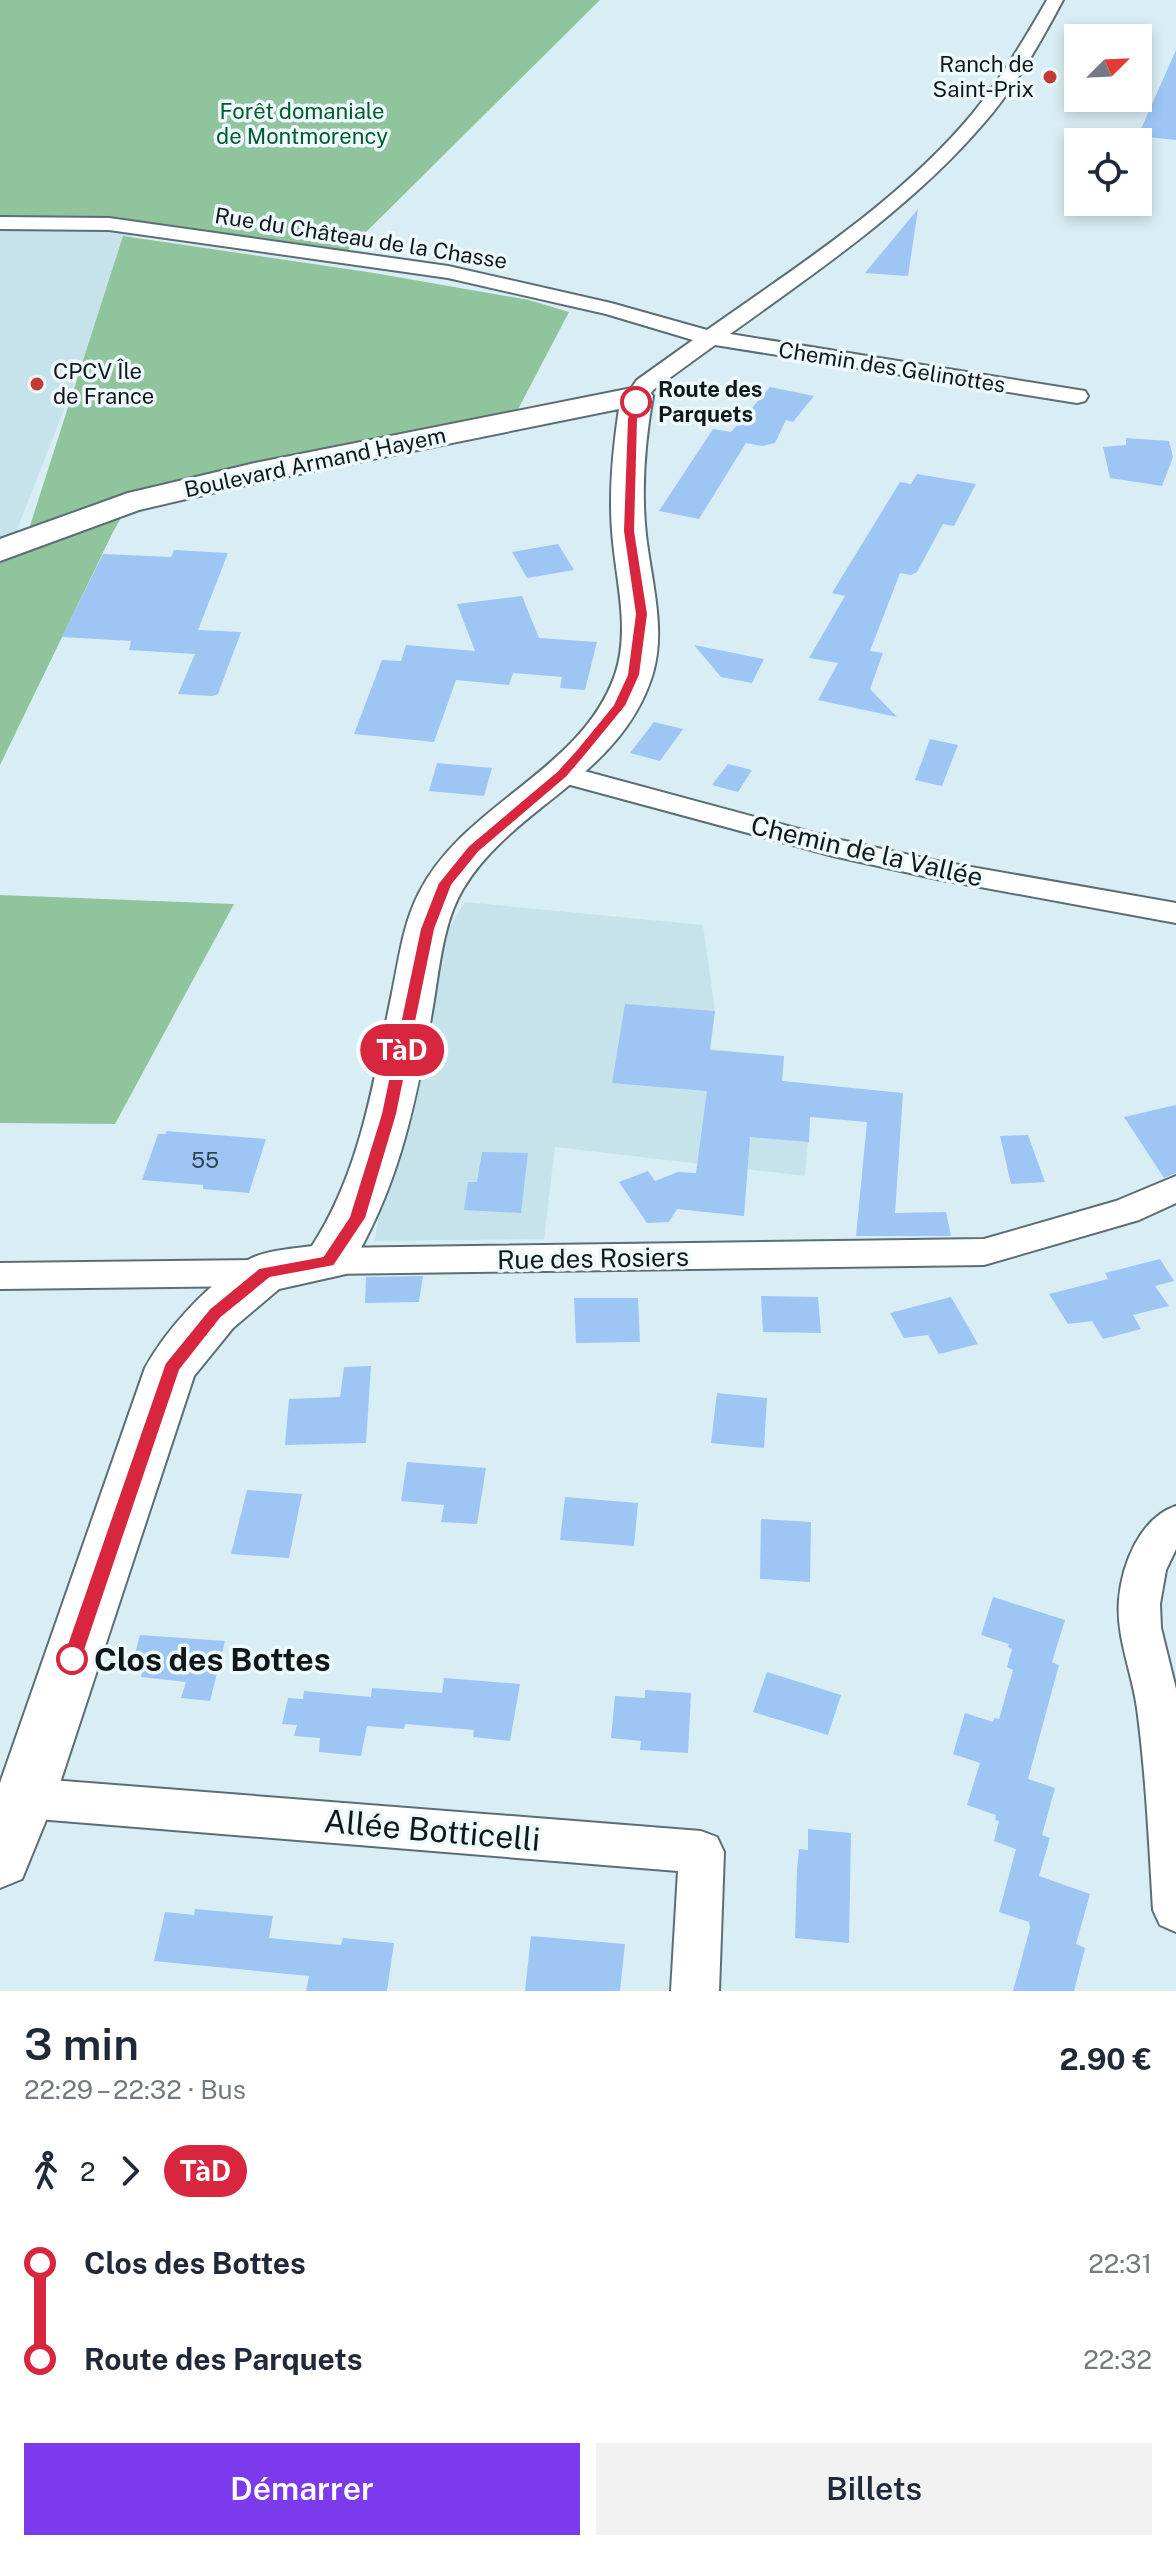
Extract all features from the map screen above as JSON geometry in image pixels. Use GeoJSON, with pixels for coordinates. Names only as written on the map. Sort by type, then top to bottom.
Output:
{"type":"FeatureCollection","features":[{"type":"Feature","properties":{"kind":"main road","name":"Boulevard Armand Hayem"},"geometry":{"type":"LineString","coordinates":[[0,551],[128,503],[286,466],[637,396]]}},
{"type":"Feature","properties":{"kind":"main road"},"geometry":{"type":"LineString","coordinates":[[328,1261],[357,1218],[389,1114],[427,929],[445,883],[474,849],[562,774],[620,706],[633,675],[642,614],[629,531],[632,419],[637,396]]}},
{"type":"Feature","properties":{"kind":"main road","name":"Rue des Rosiers"},"geometry":{"type":"LineString","coordinates":[[265,1273],[328,1261]]}},
{"type":"Feature","properties":{"kind":"main road"},"geometry":{"type":"LineString","coordinates":[[0,1859],[25,1798],[171,1368],[215,1314],[265,1273]]}},
{"type":"Feature","properties":{"kind":"street"},"geometry":{"type":"LineString","coordinates":[[637,396],[645,385],[708,337],[813,264],[896,200],[940,159],[1019,67],[1055,0]]}},
{"type":"Feature","properties":{"kind":"street","name":"Rue du Château de la Chasse"},"geometry":{"type":"LineString","coordinates":[[0,223],[109,224],[448,272],[611,309],[708,337]]}},
{"type":"Feature","properties":{"kind":"street","name":"Chemin des Gelinottes"},"geometry":{"type":"LineString","coordinates":[[708,337],[1077,396]]}},
{"type":"Feature","properties":{"kind":"street","name":"Chemin de la Vallée"},"geometry":{"type":"LineString","coordinates":[[562,774],[848,850],[937,870],[1176,913]]}},
{"type":"Feature","properties":{"kind":"street","name":"Rue des Rosiers"},"geometry":{"type":"LineString","coordinates":[[328,1261],[984,1252],[1127,1211],[1176,1189]]}},
{"type":"Feature","properties":{"kind":"street","name":"Rue des Rosiers"},"geometry":{"type":"LineString","coordinates":[[0,1276],[265,1273]]}},
{"type":"Feature","properties":{"kind":"street"},"geometry":{"type":"LineString","coordinates":[[1176,1522],[1160,1537],[1148,1559],[1139,1606],[1155,1681],[1163,1742],[1176,1910]]}},
{"type":"Feature","properties":{"kind":"street","name":"Allée Botticelli"},"geometry":{"type":"LineString","coordinates":[[25,1798],[701,1852],[695,1991]]}},
{"type":"Feature","properties":{"kind":"shaded area","name":"CPCV Île de France"},"geometry":{"type":"Polygon","coordinates":[[[0,223],[135,228],[13,540],[0,545],[0,223]]]}},
{"type":"Feature","properties":{"kind":"shaded area"},"geometry":{"type":"Polygon","coordinates":[[[465,902],[703,925],[715,1011],[710,1049],[784,1056],[782,1081],[813,1084],[805,1176],[555,1147],[544,1239],[374,1241],[439,945],[465,902]]]}},
{"type":"Feature","properties":{"kind":"green space","name":"Forêt domaniale de Montmorency"},"geometry":{"type":"Polygon","coordinates":[[[0,0],[600,0],[347,251],[0,218],[0,0]]]}},
{"type":"Feature","properties":{"kind":"green space"},"geometry":{"type":"Polygon","coordinates":[[[123,236],[374,273],[529,300],[569,312],[515,415],[28,532],[123,236]]]}},
{"type":"Feature","properties":{"kind":"green space"},"geometry":{"type":"Polygon","coordinates":[[[127,507],[113,532],[0,765],[0,556],[127,507]]]}},
{"type":"Feature","properties":{"kind":"green space"},"geometry":{"type":"Polygon","coordinates":[[[0,895],[234,904],[115,1124],[0,1123],[0,895]]]}},
{"type":"Feature","properties":{"kind":"building"},"geometry":{"type":"Polygon","coordinates":[[[1176,50],[1176,140],[1152,137],[1152,128],[1142,128],[1149,112],[1152,112],[1152,104],[1176,50]]]}},
{"type":"Feature","properties":{"kind":"building"},"geometry":{"type":"Polygon","coordinates":[[[918,209],[908,276],[865,273],[918,209]]]}},
{"type":"Feature","properties":{"kind":"building"},"geometry":{"type":"Polygon","coordinates":[[[770,387],[814,396],[793,422],[786,420],[775,443],[762,446],[746,443],[699,519],[659,511],[713,429],[731,432],[770,387]]]}},
{"type":"Feature","properties":{"kind":"building"},"geometry":{"type":"Polygon","coordinates":[[[1126,438],[1169,441],[1173,457],[1162,486],[1110,478],[1103,447],[1126,445],[1126,438]]]}},
{"type":"Feature","properties":{"kind":"building"},"geometry":{"type":"Polygon","coordinates":[[[917,474],[976,484],[954,526],[943,524],[917,572],[911,575],[900,573],[870,651],[883,653],[870,689],[897,717],[818,700],[838,663],[809,658],[845,596],[832,593],[900,482],[911,484],[917,474]]]}},
{"type":"Feature","properties":{"kind":"building"},"geometry":{"type":"Polygon","coordinates":[[[558,544],[574,570],[527,578],[512,552],[558,544]]]}},
{"type":"Feature","properties":{"kind":"building"},"geometry":{"type":"Polygon","coordinates":[[[174,550],[228,553],[198,630],[241,632],[218,694],[212,696],[178,694],[195,654],[129,650],[131,641],[62,637],[103,554],[171,557],[174,550]]]}},
{"type":"Feature","properties":{"kind":"building"},"geometry":{"type":"Polygon","coordinates":[[[522,596],[539,638],[597,642],[585,690],[560,688],[562,677],[513,673],[509,685],[456,680],[434,742],[354,734],[382,660],[401,661],[406,645],[475,651],[457,604],[522,596]]]}},
{"type":"Feature","properties":{"kind":"building"},"geometry":{"type":"Polygon","coordinates":[[[694,645],[764,659],[752,683],[721,677],[694,645]]]}},
{"type":"Feature","properties":{"kind":"building"},"geometry":{"type":"Polygon","coordinates":[[[654,722],[683,729],[660,761],[630,753],[654,722]]]}},
{"type":"Feature","properties":{"kind":"building"},"geometry":{"type":"Polygon","coordinates":[[[930,739],[958,745],[942,786],[915,780],[930,739]]]}},
{"type":"Feature","properties":{"kind":"building"},"geometry":{"type":"Polygon","coordinates":[[[437,763],[492,768],[484,796],[429,791],[437,763]]]}},
{"type":"Feature","properties":{"kind":"building"},"geometry":{"type":"Polygon","coordinates":[[[728,764],[752,770],[738,792],[712,785],[728,764]]]}},
{"type":"Feature","properties":{"kind":"building"},"geometry":{"type":"Polygon","coordinates":[[[625,1004],[715,1011],[710,1050],[784,1056],[782,1081],[903,1093],[895,1213],[946,1212],[951,1236],[856,1236],[867,1122],[810,1117],[809,1142],[750,1137],[744,1216],[677,1209],[669,1222],[647,1223],[619,1182],[648,1171],[655,1181],[678,1172],[696,1173],[707,1091],[612,1083],[625,1004]]]}},
{"type":"Feature","properties":{"kind":"building"},"geometry":{"type":"Polygon","coordinates":[[[1176,1105],[1176,1173],[1164,1178],[1124,1117],[1176,1105]]]}},
{"type":"Feature","properties":{"kind":"building"},"geometry":{"type":"Polygon","coordinates":[[[167,1131],[266,1139],[249,1193],[142,1180],[158,1134],[167,1131]]]}},
{"type":"Feature","properties":{"kind":"building"},"geometry":{"type":"Polygon","coordinates":[[[1028,1135],[1045,1182],[1011,1184],[1000,1136],[1028,1135]]]}},
{"type":"Feature","properties":{"kind":"building"},"geometry":{"type":"Polygon","coordinates":[[[482,1152],[528,1153],[521,1213],[464,1210],[468,1182],[477,1182],[482,1152]]]}},
{"type":"Feature","properties":{"kind":"building"},"geometry":{"type":"Polygon","coordinates":[[[1160,1259],[1174,1281],[1155,1286],[1169,1306],[1133,1315],[1141,1329],[1103,1339],[1092,1321],[1068,1324],[1049,1294],[1108,1279],[1105,1273],[1160,1259]]]}},
{"type":"Feature","properties":{"kind":"building"},"geometry":{"type":"Polygon","coordinates":[[[423,1276],[419,1302],[365,1303],[366,1277],[423,1276]]]}},
{"type":"Feature","properties":{"kind":"building"},"geometry":{"type":"Polygon","coordinates":[[[761,1296],[818,1297],[821,1333],[763,1332],[761,1296]]]}},
{"type":"Feature","properties":{"kind":"building"},"geometry":{"type":"Polygon","coordinates":[[[951,1297],[978,1344],[939,1354],[928,1335],[904,1338],[890,1313],[951,1297]]]}},
{"type":"Feature","properties":{"kind":"building"},"geometry":{"type":"Polygon","coordinates":[[[574,1298],[638,1298],[640,1342],[576,1343],[574,1298]]]}},
{"type":"Feature","properties":{"kind":"building"},"geometry":{"type":"Polygon","coordinates":[[[371,1366],[366,1443],[285,1445],[289,1399],[340,1397],[344,1367],[371,1366]]]}},
{"type":"Feature","properties":{"kind":"building"},"geometry":{"type":"Polygon","coordinates":[[[717,1393],[767,1398],[764,1448],[711,1443],[717,1393]]]}},
{"type":"Feature","properties":{"kind":"building"},"geometry":{"type":"Polygon","coordinates":[[[407,1462],[486,1468],[477,1524],[441,1522],[444,1505],[401,1501],[407,1462]]]}},
{"type":"Feature","properties":{"kind":"building"},"geometry":{"type":"Polygon","coordinates":[[[247,1490],[302,1494],[289,1558],[231,1554],[247,1490]]]}},
{"type":"Feature","properties":{"kind":"building"},"geometry":{"type":"Polygon","coordinates":[[[565,1497],[638,1503],[634,1546],[560,1540],[565,1497]]]}},
{"type":"Feature","properties":{"kind":"building"},"geometry":{"type":"Polygon","coordinates":[[[761,1519],[811,1522],[810,1582],[760,1579],[761,1519]]]}},
{"type":"Feature","properties":{"kind":"building"},"geometry":{"type":"Polygon","coordinates":[[[993,1597],[1065,1620],[1052,1662],[1059,1665],[1028,1779],[1055,1788],[1042,1835],[1050,1838],[1039,1876],[1090,1894],[1076,1944],[1085,1948],[1074,1991],[1013,1991],[1029,1922],[999,1912],[1016,1849],[994,1841],[999,1821],[995,1820],[996,1815],[967,1805],[980,1763],[953,1754],[965,1713],[993,1722],[994,1718],[999,1719],[1013,1670],[1007,1667],[1012,1649],[1008,1647],[1009,1644],[981,1635],[993,1597]]]}},
{"type":"Feature","properties":{"kind":"building"},"geometry":{"type":"Polygon","coordinates":[[[140,1635],[225,1641],[210,1701],[181,1698],[186,1682],[141,1677],[142,1673],[130,1672],[140,1635]]]}},
{"type":"Feature","properties":{"kind":"building"},"geometry":{"type":"Polygon","coordinates":[[[767,1672],[841,1695],[828,1735],[753,1712],[767,1672]]]}},
{"type":"Feature","properties":{"kind":"building"},"geometry":{"type":"Polygon","coordinates":[[[444,1678],[520,1684],[510,1741],[473,1737],[474,1730],[405,1724],[404,1729],[367,1726],[361,1756],[319,1752],[320,1738],[294,1736],[297,1725],[282,1724],[288,1698],[303,1699],[304,1691],[371,1697],[372,1688],[442,1693],[444,1678]]]}},
{"type":"Feature","properties":{"kind":"building"},"geometry":{"type":"Polygon","coordinates":[[[645,1690],[691,1693],[688,1753],[640,1750],[641,1741],[611,1738],[615,1696],[645,1698],[645,1690]]]}},
{"type":"Feature","properties":{"kind":"building"},"geometry":{"type":"Polygon","coordinates":[[[808,1829],[851,1833],[849,1943],[795,1938],[799,1849],[808,1850],[808,1829]]]}},
{"type":"Feature","properties":{"kind":"building"},"geometry":{"type":"Polygon","coordinates":[[[195,1909],[273,1916],[269,1938],[341,1945],[343,1938],[394,1943],[387,1991],[306,1991],[309,1976],[154,1961],[165,1912],[194,1915],[195,1909]]]}},
{"type":"Feature","properties":{"kind":"building"},"geometry":{"type":"Polygon","coordinates":[[[531,1936],[625,1944],[620,1991],[525,1991],[531,1936]]]}},
{"type":"Feature","properties":{"kind":"bus line","name":"TàD"},"geometry":{"type":"LineString","coordinates":[[72,1659],[171,1368],[215,1314],[265,1273],[328,1261],[357,1218],[389,1114],[427,929],[445,883],[474,849],[562,774],[620,706],[633,675],[642,614],[629,531],[632,419],[636,402]]}},
{"type":"Feature","properties":{"kind":"place","name":"Ranch de Saint-Prix"},"geometry":{"type":"Point","coordinates":[1050,77]}},
{"type":"Feature","properties":{"kind":"place","name":"CPCV Île de France"},"geometry":{"type":"Point","coordinates":[37,384]}},
{"type":"Feature","properties":{"kind":"place","name":"Route des Parquets"},"geometry":{"type":"Point","coordinates":[636,402]}},
{"type":"Feature","properties":{"kind":"place","name":"Clos des Bottes"},"geometry":{"type":"Point","coordinates":[72,1659]}}]}
